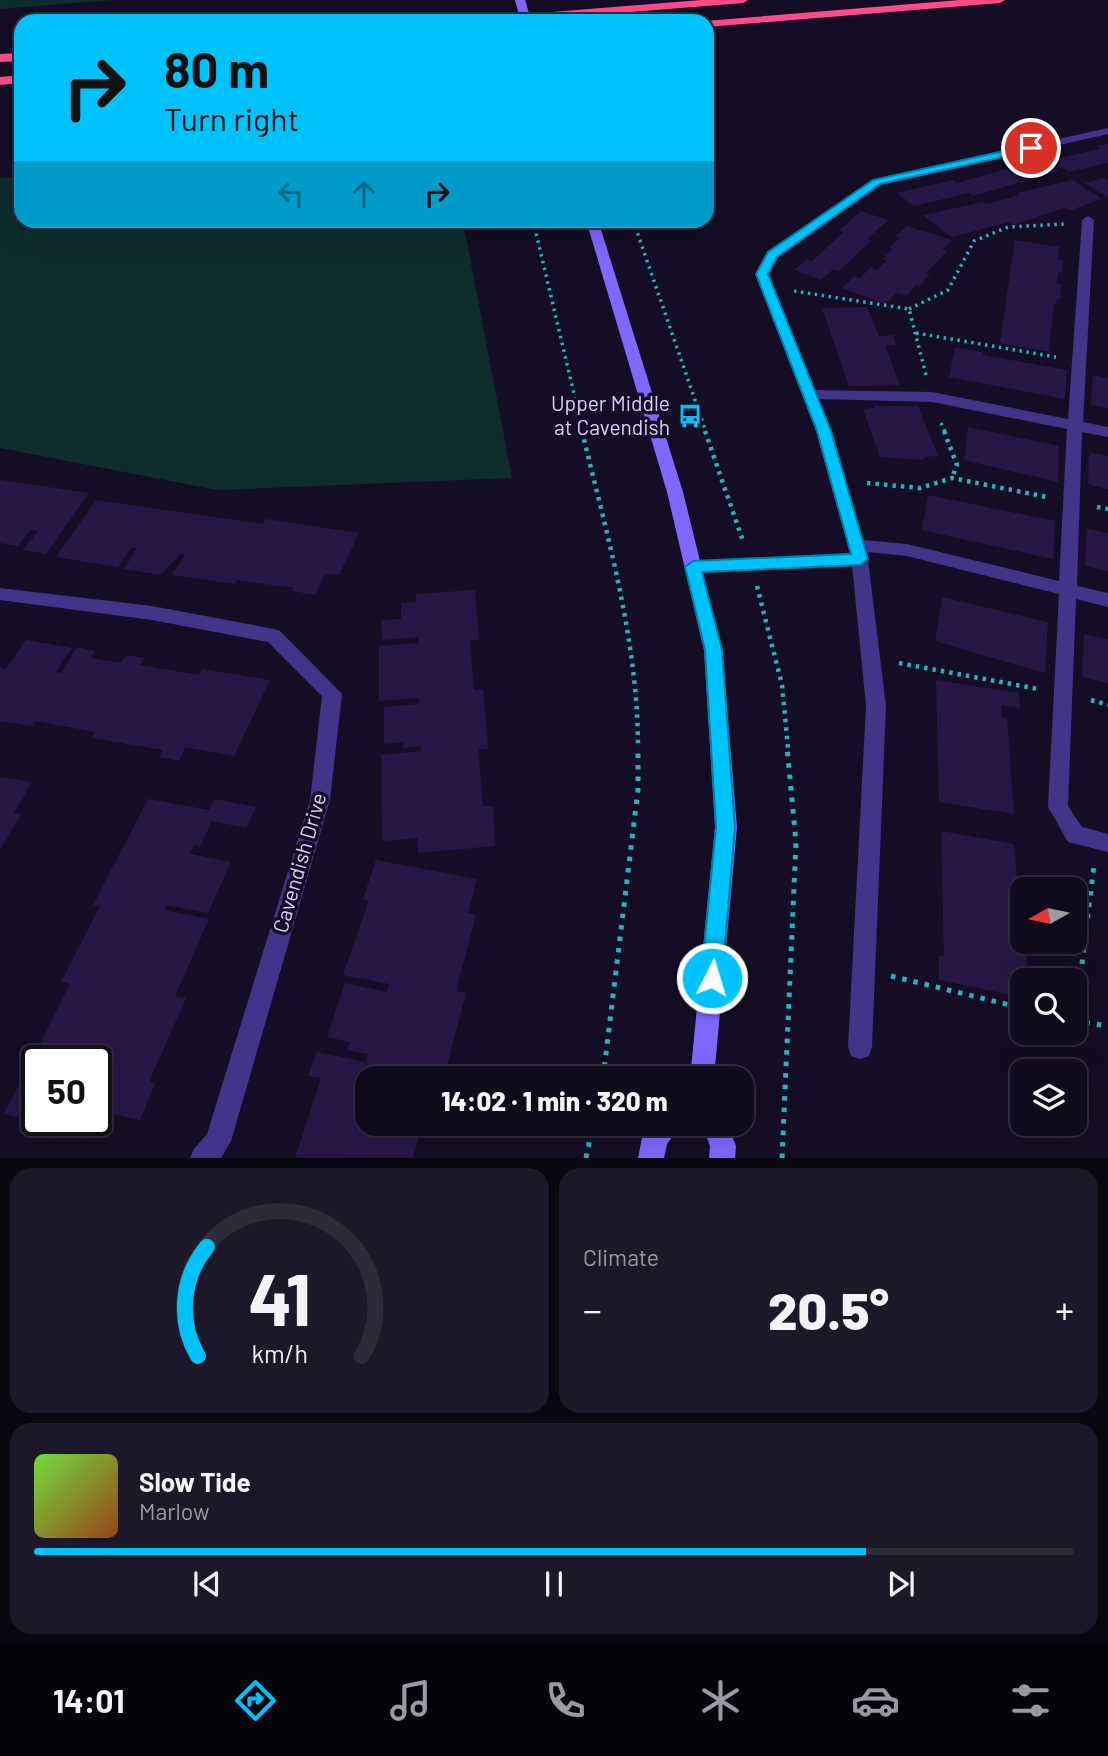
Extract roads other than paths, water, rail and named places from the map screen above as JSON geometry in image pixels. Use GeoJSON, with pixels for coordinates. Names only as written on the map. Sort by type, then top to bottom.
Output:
{"type":"FeatureCollection","features":[{"type":"Feature","properties":{"kind":"highway"},"geometry":{"type":"LineString","coordinates":[[565,14],[743,0]]}},
{"type":"Feature","properties":{"kind":"highway"},"geometry":{"type":"LineString","coordinates":[[714,23],[1000,0]]}},
{"type":"Feature","properties":{"kind":"main road"},"geometry":{"type":"LineString","coordinates":[[594,228],[675,492],[713,650],[726,827],[703,1066]]}},
{"type":"Feature","properties":{"kind":"main road"},"geometry":{"type":"LineString","coordinates":[[651,1157],[657,1136]]}},
{"type":"Feature","properties":{"kind":"main road"},"geometry":{"type":"LineString","coordinates":[[719,1136],[723,1146],[722,1157]]}},
{"type":"Feature","properties":{"kind":"street"},"geometry":{"type":"LineString","coordinates":[[860,1047],[876,706],[858,552],[824,431],[762,274],[772,254],[877,182],[1108,131]]}},
{"type":"Feature","properties":{"kind":"street"},"geometry":{"type":"LineString","coordinates":[[1088,220],[1071,501],[1058,807],[1075,835],[1102,842]]}},
{"type":"Feature","properties":{"kind":"street"},"geometry":{"type":"LineString","coordinates":[[810,394],[932,397],[1108,432]]}},
{"type":"Feature","properties":{"kind":"street"},"geometry":{"type":"LineString","coordinates":[[693,567],[907,550],[1108,600]]}},
{"type":"Feature","properties":{"kind":"street","name":"Cavendish Drive"},"geometry":{"type":"LineString","coordinates":[[3,599],[152,613],[274,636],[332,694],[320,800],[218,1141],[203,1157]]}},
{"type":"Feature","properties":{"kind":"place","name":"Upper Middle at Cavendish"},"geometry":{"type":"Point","coordinates":[690,416]}}]}
